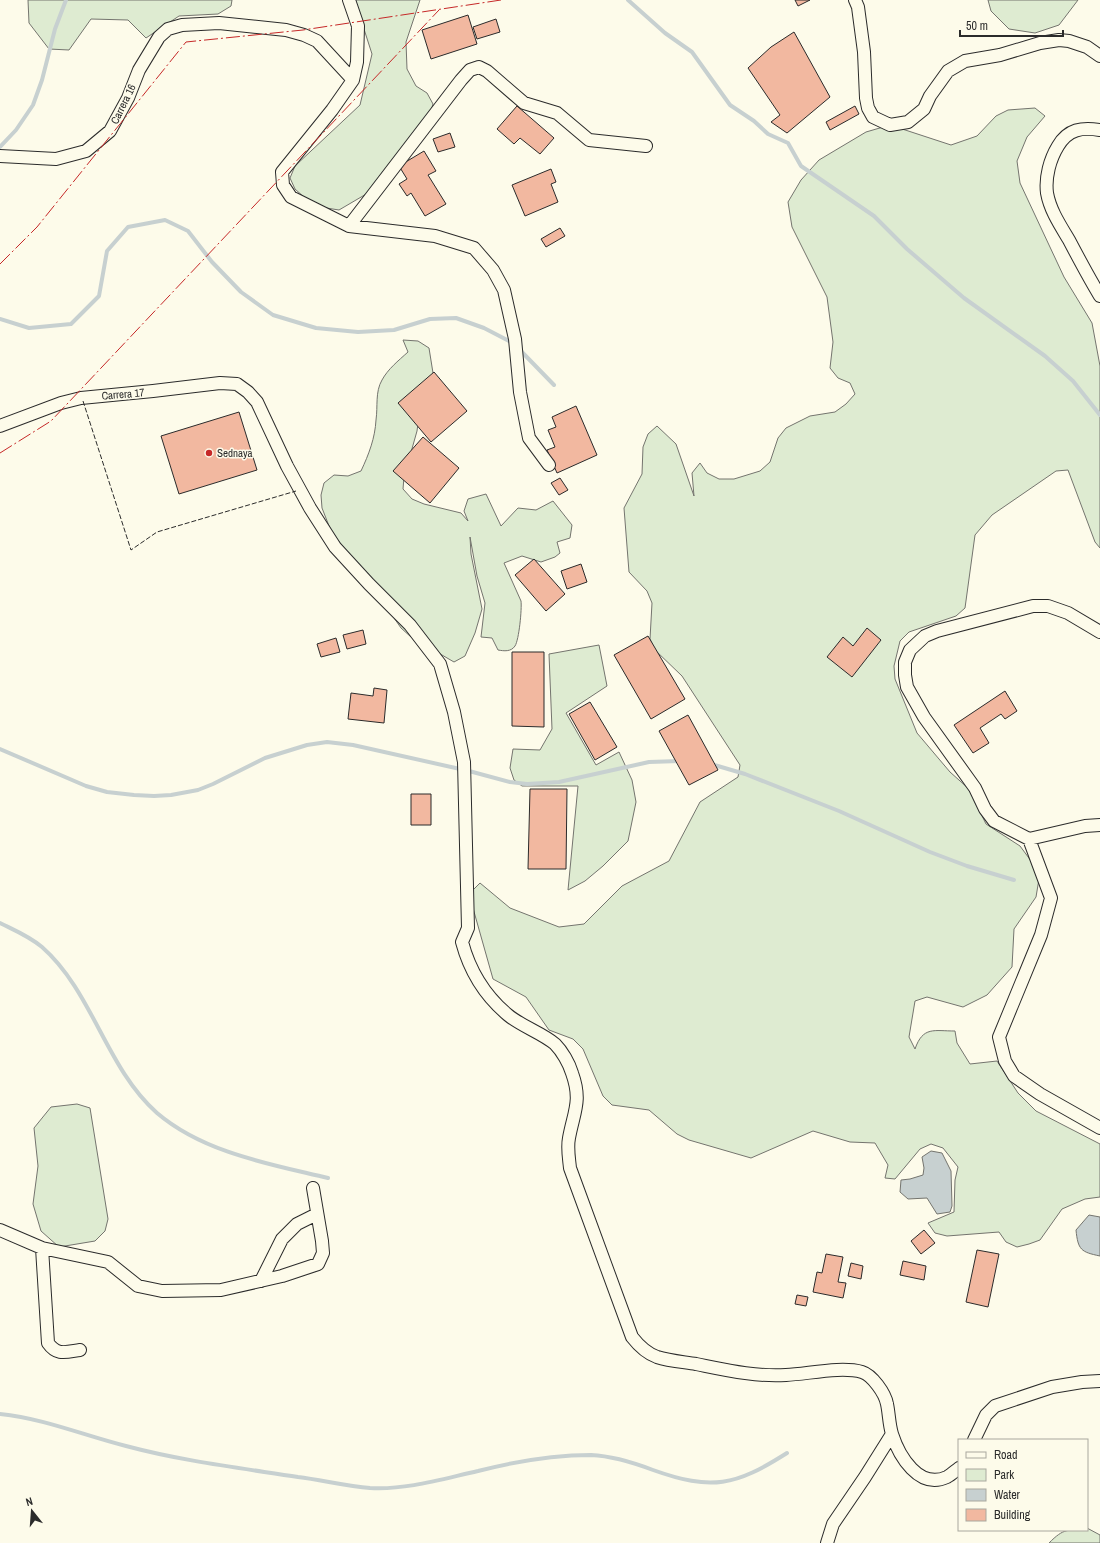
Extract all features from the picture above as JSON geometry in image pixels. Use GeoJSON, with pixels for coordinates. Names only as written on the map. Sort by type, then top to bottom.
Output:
{"type":"FeatureCollection","features":[{"type":"Feature","properties":{"kind":"street"},"geometry":{"type":"LineString","coordinates":[[349,0],[358,26],[358,62],[353,80],[332,110],[282,172],[283,185],[291,197],[349,226],[442,238],[474,248],[493,270],[504,290],[515,339],[520,392],[529,438],[549,465]]}},
{"type":"Feature","properties":{"kind":"street"},"geometry":{"type":"LineString","coordinates":[[855,0],[858,7],[864,52],[866,98],[868,108],[874,117],[890,125],[908,122],[924,109],[930,96],[948,71],[965,61],[1000,55],[1040,43],[1059,40],[1069,41],[1087,47],[1100,56]]}},
{"type":"Feature","properties":{"kind":"street","name":"Carrera 16"},"geometry":{"type":"LineString","coordinates":[[0,156],[56,160],[86,151],[110,131],[128,98],[139,70],[160,37],[168,30],[182,25],[219,23],[286,30],[304,35],[317,41],[353,80]]}},
{"type":"Feature","properties":{"kind":"street"},"geometry":{"type":"LineString","coordinates":[[349,226],[461,80],[470,70],[479,67],[487,71],[524,103],[557,113],[589,140],[646,146]]}},
{"type":"Feature","properties":{"kind":"street"},"geometry":{"type":"LineString","coordinates":[[1100,130],[1087,128],[1076,130],[1062,139],[1050,163],[1046,183],[1047,194],[1054,213],[1100,296]]}},
{"type":"Feature","properties":{"kind":"street","name":"Carrera 17"},"geometry":{"type":"LineString","coordinates":[[0,426],[61,403],[81,398],[220,383],[237,384],[258,402],[287,466],[310,508],[335,547],[410,625],[440,664],[454,712],[464,762],[468,928],[462,942],[467,960],[484,992],[509,1016],[555,1044],[570,1067],[577,1090],[578,1100],[569,1139],[568,1149],[570,1168],[632,1337],[640,1347],[658,1357],[754,1375],[785,1376],[850,1369],[864,1372],[878,1385],[887,1402],[892,1434]]}},
{"type":"Feature","properties":{"kind":"street"},"geometry":{"type":"LineString","coordinates":[[1100,632],[1068,613],[1048,606],[1033,606],[937,631],[925,636],[910,650],[906,662],[905,675],[907,687],[924,717],[976,788],[985,809],[994,822],[1029,839],[1100,824]]}},
{"type":"Feature","properties":{"kind":"street"},"geometry":{"type":"LineString","coordinates":[[1029,839],[1051,898],[1041,936],[999,1037],[1006,1061],[1014,1076],[1040,1094],[1100,1128]]}},
{"type":"Feature","properties":{"kind":"street"},"geometry":{"type":"LineString","coordinates":[[0,1230],[42,1248],[108,1262],[138,1286],[162,1291],[221,1290],[261,1281],[318,1264],[323,1253],[313,1188]]}},
{"type":"Feature","properties":{"kind":"street"},"geometry":{"type":"LineString","coordinates":[[261,1281],[282,1238],[297,1224],[318,1214]]}},
{"type":"Feature","properties":{"kind":"street"},"geometry":{"type":"LineString","coordinates":[[42,1248],[48,1343],[53,1350],[61,1352],[80,1350]]}},
{"type":"Feature","properties":{"kind":"street"},"geometry":{"type":"LineString","coordinates":[[974,1439],[986,1415],[995,1406],[1052,1387],[1082,1382],[1100,1381]]}},
{"type":"Feature","properties":{"kind":"street"},"geometry":{"type":"LineString","coordinates":[[892,1434],[905,1462],[917,1475],[928,1479],[941,1478],[958,1469]]}},
{"type":"Feature","properties":{"kind":"street"},"geometry":{"type":"LineString","coordinates":[[827,1543],[833,1524],[892,1434]]}},
{"type":"Feature","properties":{"kind":"green space"},"geometry":{"type":"Polygon","coordinates":[[[28,0],[232,0],[231,6],[218,14],[179,16],[146,38],[128,20],[91,19],[69,50],[49,49],[29,23],[28,0]]]}},
{"type":"Feature","properties":{"kind":"green space"},"geometry":{"type":"Polygon","coordinates":[[[342,0],[420,0],[406,42],[407,69],[416,86],[427,93],[433,104],[429,117],[411,135],[385,183],[339,210],[314,206],[295,189],[290,178],[295,166],[360,105],[372,54],[363,26],[348,4],[342,0]]]}},
{"type":"Feature","properties":{"kind":"green space"},"geometry":{"type":"Polygon","coordinates":[[[988,0],[1078,0],[1059,25],[1035,33],[1009,29],[991,11],[988,0]]]}},
{"type":"Feature","properties":{"kind":"green space"},"geometry":{"type":"Polygon","coordinates":[[[1035,108],[1045,116],[1027,137],[1017,161],[1020,183],[1064,277],[1092,323],[1100,366],[1100,548],[1095,542],[1068,470],[1056,471],[992,515],[975,535],[965,608],[956,616],[909,632],[900,641],[894,666],[895,679],[917,733],[950,772],[969,789],[986,824],[1020,846],[1040,873],[1036,897],[1014,929],[1012,967],[987,995],[963,1007],[927,997],[915,1001],[909,1037],[915,1049],[922,1036],[930,1031],[955,1031],[957,1043],[970,1064],[997,1061],[1018,1093],[1036,1111],[1100,1144],[1100,1197],[1085,1199],[1062,1209],[1040,1240],[1017,1247],[1006,1242],[999,1232],[947,1236],[935,1233],[928,1223],[954,1212],[955,1180],[958,1167],[943,1148],[931,1144],[920,1149],[895,1179],[885,1178],[888,1165],[875,1143],[850,1142],[813,1131],[751,1158],[689,1140],[677,1134],[649,1110],[612,1105],[603,1096],[583,1049],[573,1039],[549,1030],[526,997],[493,979],[469,894],[480,883],[510,908],[559,927],[584,924],[622,886],[669,861],[700,802],[738,777],[740,765],[682,676],[655,650],[650,639],[652,603],[647,591],[629,572],[624,508],[642,474],[643,447],[648,434],[657,426],[676,444],[694,496],[692,473],[700,463],[707,473],[719,479],[734,479],[760,471],[770,462],[778,438],[786,428],[810,416],[835,412],[846,404],[855,394],[850,383],[838,378],[830,368],[833,342],[827,297],[792,227],[788,202],[801,180],[819,160],[866,132],[890,125],[951,145],[977,136],[996,116],[1008,110],[1035,108]]]}},
{"type":"Feature","properties":{"kind":"green space"},"geometry":{"type":"Polygon","coordinates":[[[403,340],[418,341],[429,348],[433,373],[422,395],[417,431],[404,477],[403,489],[412,499],[424,504],[461,513],[468,521],[464,511],[468,499],[486,494],[501,526],[518,508],[536,510],[553,501],[572,525],[570,538],[557,542],[560,553],[555,557],[541,562],[522,556],[504,563],[521,601],[521,617],[518,638],[515,646],[509,650],[498,650],[492,638],[481,637],[485,603],[477,576],[470,537],[471,554],[482,609],[475,633],[465,656],[454,662],[411,637],[401,628],[363,573],[331,531],[322,508],[321,495],[324,483],[334,475],[348,476],[361,471],[373,440],[377,415],[378,389],[384,376],[408,352],[403,340]]]}},
{"type":"Feature","properties":{"kind":"green space"},"geometry":{"type":"Polygon","coordinates":[[[599,645],[607,686],[566,713],[596,765],[619,752],[632,780],[636,802],[628,841],[603,866],[585,881],[568,890],[578,786],[522,786],[514,780],[510,768],[513,749],[540,750],[552,729],[549,654],[599,645]]]}},
{"type":"Feature","properties":{"kind":"green space"},"geometry":{"type":"Polygon","coordinates":[[[77,1104],[90,1108],[108,1219],[105,1231],[95,1241],[59,1247],[41,1231],[33,1204],[38,1166],[34,1128],[51,1107],[77,1104]]]}},
{"type":"Feature","properties":{"kind":"green space"},"geometry":{"type":"Polygon","coordinates":[[[1088,1529],[1100,1535],[1100,1543],[1049,1543],[1062,1532],[1088,1531],[1088,1529]]]}},
{"type":"Feature","properties":{"kind":"water"},"geometry":{"type":"Polygon","coordinates":[[[931,1151],[942,1153],[951,1171],[952,1206],[950,1212],[937,1214],[927,1198],[908,1199],[900,1192],[901,1180],[923,1175],[924,1168],[922,1157],[931,1151]]]}},
{"type":"Feature","properties":{"kind":"water"},"geometry":{"type":"Polygon","coordinates":[[[1089,1215],[1100,1217],[1100,1256],[1089,1253],[1079,1246],[1076,1230],[1089,1215]]]}},
{"type":"Feature","properties":{"kind":"building"},"geometry":{"type":"Polygon","coordinates":[[[795,0],[810,0],[798,6],[795,0]]]}},
{"type":"Feature","properties":{"kind":"building"},"geometry":{"type":"Polygon","coordinates":[[[468,15],[477,44],[431,59],[422,30],[468,15]]]}},
{"type":"Feature","properties":{"kind":"building"},"geometry":{"type":"Polygon","coordinates":[[[496,19],[500,32],[477,39],[473,27],[496,19]]]}},
{"type":"Feature","properties":{"kind":"building"},"geometry":{"type":"Polygon","coordinates":[[[794,32],[830,97],[787,133],[771,122],[780,115],[748,68],[771,47],[794,32]]]}},
{"type":"Feature","properties":{"kind":"building"},"geometry":{"type":"Polygon","coordinates":[[[517,106],[554,138],[540,154],[520,138],[514,144],[497,129],[517,106]]]}},
{"type":"Feature","properties":{"kind":"building"},"geometry":{"type":"Polygon","coordinates":[[[855,106],[859,114],[830,130],[826,122],[855,106]]]}},
{"type":"Feature","properties":{"kind":"building"},"geometry":{"type":"Polygon","coordinates":[[[450,133],[455,147],[438,152],[433,139],[450,133]]]}},
{"type":"Feature","properties":{"kind":"building"},"geometry":{"type":"Polygon","coordinates":[[[424,151],[436,171],[428,175],[446,204],[425,216],[411,193],[407,196],[399,184],[407,179],[399,166],[424,151]]]}},
{"type":"Feature","properties":{"kind":"building"},"geometry":{"type":"Polygon","coordinates":[[[551,169],[556,182],[551,184],[558,202],[525,216],[512,185],[551,169]]]}},
{"type":"Feature","properties":{"kind":"building"},"geometry":{"type":"Polygon","coordinates":[[[560,228],[565,236],[546,247],[541,239],[560,228]]]}},
{"type":"Feature","properties":{"kind":"building"},"geometry":{"type":"Polygon","coordinates":[[[434,372],[467,411],[431,442],[398,403],[434,372]]]}},
{"type":"Feature","properties":{"kind":"building"},"geometry":{"type":"Polygon","coordinates":[[[576,406],[597,455],[557,473],[547,450],[555,447],[548,430],[556,427],[552,417],[576,406]]]}},
{"type":"Feature","properties":{"kind":"building","name":"Sednaya"},"geometry":{"type":"Polygon","coordinates":[[[239,412],[257,470],[179,494],[161,436],[239,412]]]}},
{"type":"Feature","properties":{"kind":"building"},"geometry":{"type":"Polygon","coordinates":[[[423,437],[459,468],[430,503],[393,471],[423,437]]]}},
{"type":"Feature","properties":{"kind":"building"},"geometry":{"type":"Polygon","coordinates":[[[560,478],[568,490],[559,495],[551,483],[560,478]]]}},
{"type":"Feature","properties":{"kind":"building"},"geometry":{"type":"Polygon","coordinates":[[[534,559],[565,594],[546,611],[515,575],[534,559]]]}},
{"type":"Feature","properties":{"kind":"building"},"geometry":{"type":"Polygon","coordinates":[[[581,564],[587,582],[567,589],[561,571],[581,564]]]}},
{"type":"Feature","properties":{"kind":"building"},"geometry":{"type":"Polygon","coordinates":[[[867,628],[881,640],[852,677],[827,657],[843,637],[853,646],[867,628]]]}},
{"type":"Feature","properties":{"kind":"building"},"geometry":{"type":"Polygon","coordinates":[[[363,630],[366,644],[347,649],[343,635],[363,630]]]}},
{"type":"Feature","properties":{"kind":"building"},"geometry":{"type":"Polygon","coordinates":[[[648,636],[685,699],[651,719],[614,655],[648,636]]]}},
{"type":"Feature","properties":{"kind":"building"},"geometry":{"type":"Polygon","coordinates":[[[336,638],[340,652],[321,657],[317,644],[336,638]]]}},
{"type":"Feature","properties":{"kind":"building"},"geometry":{"type":"Polygon","coordinates":[[[512,652],[544,652],[544,727],[512,726],[512,652]]]}},
{"type":"Feature","properties":{"kind":"building"},"geometry":{"type":"Polygon","coordinates":[[[374,688],[387,690],[384,723],[348,719],[351,693],[373,696],[374,688]]]}},
{"type":"Feature","properties":{"kind":"building"},"geometry":{"type":"Polygon","coordinates":[[[1005,691],[1017,711],[1005,719],[1001,714],[980,728],[989,743],[973,753],[954,725],[1005,691]]]}},
{"type":"Feature","properties":{"kind":"building"},"geometry":{"type":"Polygon","coordinates":[[[590,702],[617,747],[595,760],[569,714],[590,702]]]}},
{"type":"Feature","properties":{"kind":"building"},"geometry":{"type":"Polygon","coordinates":[[[688,715],[718,770],[689,785],[659,731],[688,715]]]}},
{"type":"Feature","properties":{"kind":"building"},"geometry":{"type":"Polygon","coordinates":[[[530,789],[567,789],[566,869],[528,869],[530,789]]]}},
{"type":"Feature","properties":{"kind":"building"},"geometry":{"type":"Polygon","coordinates":[[[411,794],[431,794],[431,825],[411,825],[411,794]]]}},
{"type":"Feature","properties":{"kind":"building"},"geometry":{"type":"Polygon","coordinates":[[[924,1230],[935,1243],[921,1254],[911,1241],[924,1230]]]}},
{"type":"Feature","properties":{"kind":"building"},"geometry":{"type":"Polygon","coordinates":[[[977,1250],[999,1254],[988,1307],[966,1302],[977,1250]]]}},
{"type":"Feature","properties":{"kind":"building"},"geometry":{"type":"Polygon","coordinates":[[[826,1254],[843,1257],[838,1282],[846,1283],[843,1298],[813,1292],[817,1272],[822,1273],[826,1254]]]}},
{"type":"Feature","properties":{"kind":"building"},"geometry":{"type":"Polygon","coordinates":[[[903,1261],[926,1266],[924,1280],[900,1275],[903,1261]]]}},
{"type":"Feature","properties":{"kind":"building"},"geometry":{"type":"Polygon","coordinates":[[[851,1263],[863,1266],[861,1279],[848,1276],[851,1263]]]}},
{"type":"Feature","properties":{"kind":"building"},"geometry":{"type":"Polygon","coordinates":[[[797,1295],[808,1297],[806,1306],[795,1304],[797,1295]]]}},
{"type":"Feature","properties":{"kind":"waterway"},"geometry":{"type":"LineString","coordinates":[[0,147],[16,130],[33,105],[42,80],[55,29],[66,0]]}},
{"type":"Feature","properties":{"kind":"waterway"},"geometry":{"type":"LineString","coordinates":[[628,0],[665,33],[692,52],[730,105],[754,121],[768,134],[788,143],[801,166],[874,216],[907,249],[964,298],[1045,356],[1073,381],[1100,415]]}},
{"type":"Feature","properties":{"kind":"waterway"},"geometry":{"type":"LineString","coordinates":[[0,319],[29,328],[71,324],[99,296],[107,251],[128,227],[165,220],[188,231],[212,262],[241,292],[273,315],[316,328],[358,332],[394,330],[430,319],[456,318],[484,328],[513,343]]}},
{"type":"Feature","properties":{"kind":"waterway"},"geometry":{"type":"LineString","coordinates":[[519,349],[554,385]]}},
{"type":"Feature","properties":{"kind":"waterway"},"geometry":{"type":"LineString","coordinates":[[0,749],[86,786],[107,792],[154,796],[171,795],[198,790],[265,758],[307,745],[327,742],[353,745],[469,771],[510,782],[527,784],[559,782],[649,762],[680,761]]}},
{"type":"Feature","properties":{"kind":"waterway"},"geometry":{"type":"LineString","coordinates":[[711,764],[745,774],[839,811],[930,852],[967,866],[1014,880]]}},
{"type":"Feature","properties":{"kind":"waterway"},"geometry":{"type":"LineString","coordinates":[[0,923],[37,943],[59,965],[74,986],[112,1053],[140,1095],[157,1113],[175,1127],[195,1138],[238,1155],[328,1178]]}},
{"type":"Feature","properties":{"kind":"waterway"},"geometry":{"type":"LineString","coordinates":[[0,1414],[48,1423],[110,1442],[168,1456],[370,1488],[411,1486],[534,1460],[563,1456],[591,1455],[638,1464],[674,1477],[692,1481],[708,1483],[723,1482],[752,1473],[787,1453]]}},
{"type":"Feature","properties":{"kind":"fence"},"geometry":{"type":"LineString","coordinates":[[83,401],[131,550],[157,532],[296,491]]}},
{"type":"Feature","properties":{"kind":"power"},"geometry":{"type":"LineString","coordinates":[[0,264],[37,227],[186,42],[303,30],[501,0]]}},
{"type":"Feature","properties":{"kind":"power"},"geometry":{"type":"LineString","coordinates":[[0,453],[51,421],[439,10]]}},
{"type":"Feature","properties":{"kind":"place","name":"Sednaya"},"geometry":{"type":"Point","coordinates":[209,453]}}]}
